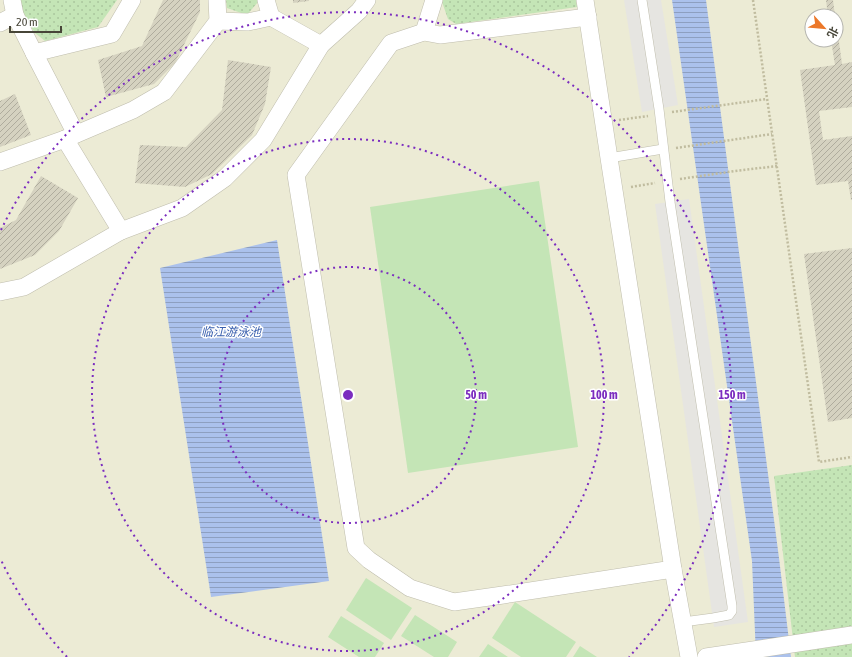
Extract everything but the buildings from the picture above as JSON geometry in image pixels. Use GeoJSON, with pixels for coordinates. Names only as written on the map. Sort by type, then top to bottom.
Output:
{"type":"FeatureCollection","features":[{"type":"Feature","properties":{"kind":"street"},"geometry":{"type":"LineString","coordinates":[[34,54],[112,34],[132,0]]}},
{"type":"Feature","properties":{"kind":"street"},"geometry":{"type":"LineString","coordinates":[[0,162],[70,136],[133,110],[164,92],[218,21],[217,0]]}},
{"type":"Feature","properties":{"kind":"street"},"geometry":{"type":"LineString","coordinates":[[266,0],[270,17]]}},
{"type":"Feature","properties":{"kind":"street"},"geometry":{"type":"LineString","coordinates":[[0,292],[24,287],[122,231],[182,208],[224,178],[263,140],[321,45],[359,11],[367,0]]}},
{"type":"Feature","properties":{"kind":"street"},"geometry":{"type":"LineString","coordinates":[[424,32],[434,0]]}},
{"type":"Feature","properties":{"kind":"street"},"geometry":{"type":"LineString","coordinates":[[585,0],[689,657]]}},
{"type":"Feature","properties":{"kind":"street"},"geometry":{"type":"LineString","coordinates":[[0,23],[13,8],[70,136],[122,231]]}},
{"type":"Feature","properties":{"kind":"street"},"geometry":{"type":"LineString","coordinates":[[218,21],[248,22],[270,17],[321,45]]}},
{"type":"Feature","properties":{"kind":"street"},"geometry":{"type":"LineString","coordinates":[[588,17],[440,35],[424,32],[391,44],[296,175],[356,548],[369,560],[410,588],[454,602],[503,596],[674,568]]}},
{"type":"Feature","properties":{"kind":"street"},"geometry":{"type":"LineString","coordinates":[[706,657],[852,635]]}},
{"type":"Feature","properties":{"kind":"lane"},"geometry":{"type":"LineString","coordinates":[[642,0],[659,109],[670,202],[732,606],[732,611],[729,615],[683,622]]}},
{"type":"Feature","properties":{"kind":"lane"},"geometry":{"type":"LineString","coordinates":[[609,158],[663,150]]}},
{"type":"Feature","properties":{"kind":"path"},"geometry":{"type":"LineString","coordinates":[[752,0],[819,462],[852,457]]}},
{"type":"Feature","properties":{"kind":"path"},"geometry":{"type":"LineString","coordinates":[[680,111],[767,99]]}},
{"type":"Feature","properties":{"kind":"path"},"geometry":{"type":"LineString","coordinates":[[684,146],[772,134]]}},
{"type":"Feature","properties":{"kind":"path"},"geometry":{"type":"LineString","coordinates":[[688,178],[777,166]]}},
{"type":"Feature","properties":{"kind":"shaded area"},"geometry":{"type":"Polygon","coordinates":[[[0,0],[852,0],[852,657],[0,657],[0,0]]]}},
{"type":"Feature","properties":{"kind":"shaded area"},"geometry":{"type":"Polygon","coordinates":[[[624,0],[661,0],[678,105],[642,112],[624,0]]]}},
{"type":"Feature","properties":{"kind":"shaded area"},"geometry":{"type":"Polygon","coordinates":[[[689,199],[748,622],[714,627],[655,204],[689,199]]]}},
{"type":"Feature","properties":{"kind":"green space"},"geometry":{"type":"Polygon","coordinates":[[[19,0],[117,0],[98,27],[45,41],[35,33],[21,12],[19,0]]]}},
{"type":"Feature","properties":{"kind":"green space"},"geometry":{"type":"Polygon","coordinates":[[[226,0],[258,0],[258,2],[247,15],[227,8],[226,0]]]}},
{"type":"Feature","properties":{"kind":"green space"},"geometry":{"type":"Polygon","coordinates":[[[442,0],[576,0],[577,7],[456,24],[448,19],[442,0]]]}},
{"type":"Feature","properties":{"kind":"green space"},"geometry":{"type":"Polygon","coordinates":[[[539,181],[578,447],[408,473],[370,207],[539,181]]]}},
{"type":"Feature","properties":{"kind":"green space"},"geometry":{"type":"Polygon","coordinates":[[[852,465],[852,657],[795,657],[774,476],[852,465]]]}},
{"type":"Feature","properties":{"kind":"green space"},"geometry":{"type":"Polygon","coordinates":[[[366,578],[412,608],[391,640],[346,610],[366,578]]]}},
{"type":"Feature","properties":{"kind":"green space"},"geometry":{"type":"Polygon","coordinates":[[[515,602],[576,642],[566,657],[521,657],[492,638],[515,602]]]}},
{"type":"Feature","properties":{"kind":"green space"},"geometry":{"type":"Polygon","coordinates":[[[415,615],[457,642],[448,657],[434,657],[401,636],[415,615]]]}},
{"type":"Feature","properties":{"kind":"green space"},"geometry":{"type":"Polygon","coordinates":[[[341,616],[384,643],[375,657],[359,657],[328,637],[341,616]]]}},
{"type":"Feature","properties":{"kind":"green space"},"geometry":{"type":"Polygon","coordinates":[[[488,644],[508,657],[479,657],[488,644]]]}},
{"type":"Feature","properties":{"kind":"green space"},"geometry":{"type":"Polygon","coordinates":[[[580,646],[597,657],[573,657],[580,646]]]}},
{"type":"Feature","properties":{"kind":"water"},"geometry":{"type":"Polygon","coordinates":[[[672,0],[706,0],[791,657],[756,657],[752,561],[672,0]]]}},
{"type":"Feature","properties":{"kind":"water","name":"临江游泳池"},"geometry":{"type":"Polygon","coordinates":[[[277,240],[329,581],[211,597],[160,268],[277,240]]]}}]}
